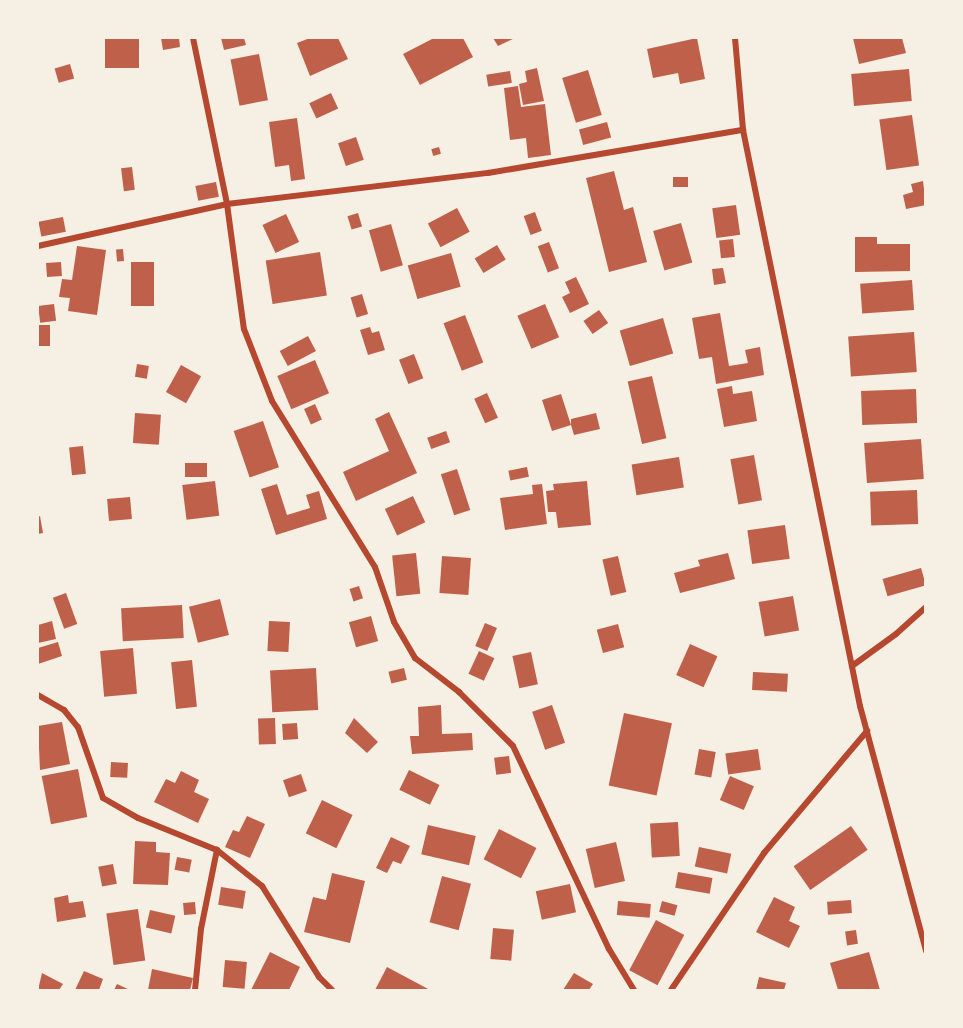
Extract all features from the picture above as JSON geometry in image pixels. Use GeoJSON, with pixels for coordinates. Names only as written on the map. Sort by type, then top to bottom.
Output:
{"type":"FeatureCollection","features":[{"type":"Feature","properties":{"kind":"street"},"geometry":{"type":"LineString","coordinates":[[193,38],[226,204],[244,329],[272,401],[375,567],[394,622],[415,658],[459,692],[513,746],[609,949],[634,990]]}},
{"type":"Feature","properties":{"kind":"street"},"geometry":{"type":"LineString","coordinates":[[735,38],[743,130],[852,666],[867,731],[926,951]]}},
{"type":"Feature","properties":{"kind":"street"},"geometry":{"type":"LineString","coordinates":[[38,246],[226,204],[488,173],[743,130]]}},
{"type":"Feature","properties":{"kind":"street"},"geometry":{"type":"LineString","coordinates":[[852,666],[896,634],[926,607]]}},
{"type":"Feature","properties":{"kind":"street"},"geometry":{"type":"LineString","coordinates":[[38,695],[64,710],[78,727],[103,798],[138,818],[217,850],[262,886],[319,976],[332,990]]}},
{"type":"Feature","properties":{"kind":"street"},"geometry":{"type":"LineString","coordinates":[[671,990],[764,853],[867,731]]}},
{"type":"Feature","properties":{"kind":"street"},"geometry":{"type":"LineString","coordinates":[[195,990],[201,929],[217,850]]}},
{"type":"Feature","properties":{"kind":"building"},"geometry":{"type":"Polygon","coordinates":[[[105,38],[139,38],[139,68],[105,68],[105,38]]]}},
{"type":"Feature","properties":{"kind":"building"},"geometry":{"type":"Polygon","coordinates":[[[161,38],[179,38],[180,47],[163,50],[161,38]]]}},
{"type":"Feature","properties":{"kind":"building"},"geometry":{"type":"Polygon","coordinates":[[[221,38],[244,38],[246,45],[224,50],[221,38]]]}},
{"type":"Feature","properties":{"kind":"building"},"geometry":{"type":"Polygon","coordinates":[[[310,38],[338,38],[348,59],[310,76],[297,43],[310,38]]]}},
{"type":"Feature","properties":{"kind":"building"},"geometry":{"type":"Polygon","coordinates":[[[434,38],[463,38],[473,57],[420,85],[403,54],[434,38]]]}},
{"type":"Feature","properties":{"kind":"building"},"geometry":{"type":"Polygon","coordinates":[[[493,38],[515,38],[498,46],[493,38]]]}},
{"type":"Feature","properties":{"kind":"building"},"geometry":{"type":"Polygon","coordinates":[[[697,38],[705,79],[680,84],[678,73],[653,78],[647,49],[697,38]]]}},
{"type":"Feature","properties":{"kind":"building"},"geometry":{"type":"Polygon","coordinates":[[[853,38],[902,38],[906,53],[859,64],[853,38]]]}},
{"type":"Feature","properties":{"kind":"building"},"geometry":{"type":"Polygon","coordinates":[[[259,54],[268,100],[240,106],[231,60],[259,54]]]}},
{"type":"Feature","properties":{"kind":"building"},"geometry":{"type":"Polygon","coordinates":[[[70,64],[74,78],[59,83],[55,68],[70,64]]]}},
{"type":"Feature","properties":{"kind":"building"},"geometry":{"type":"Polygon","coordinates":[[[537,68],[544,101],[523,105],[519,84],[527,82],[525,71],[537,68]]]}},
{"type":"Feature","properties":{"kind":"building"},"geometry":{"type":"Polygon","coordinates":[[[909,69],[912,101],[854,106],[851,74],[909,69]]]}},
{"type":"Feature","properties":{"kind":"building"},"geometry":{"type":"Polygon","coordinates":[[[588,70],[602,115],[576,123],[562,78],[588,70]]]}},
{"type":"Feature","properties":{"kind":"building"},"geometry":{"type":"Polygon","coordinates":[[[510,71],[512,83],[488,87],[486,75],[510,71]]]}},
{"type":"Feature","properties":{"kind":"building"},"geometry":{"type":"Polygon","coordinates":[[[518,86],[521,107],[545,104],[551,155],[528,158],[526,138],[510,140],[504,88],[518,86]]]}},
{"type":"Feature","properties":{"kind":"building"},"geometry":{"type":"Polygon","coordinates":[[[331,93],[338,108],[316,119],[309,103],[331,93]]]}},
{"type":"Feature","properties":{"kind":"building"},"geometry":{"type":"Polygon","coordinates":[[[912,115],[919,166],[886,170],[879,120],[912,115]]]}},
{"type":"Feature","properties":{"kind":"building"},"geometry":{"type":"Polygon","coordinates":[[[297,118],[305,179],[291,181],[289,165],[275,167],[269,122],[297,118]]]}},
{"type":"Feature","properties":{"kind":"building"},"geometry":{"type":"Polygon","coordinates":[[[607,122],[611,137],[583,145],[579,130],[607,122]]]}},
{"type":"Feature","properties":{"kind":"building"},"geometry":{"type":"Polygon","coordinates":[[[356,137],[364,160],[346,166],[338,143],[356,137]]]}},
{"type":"Feature","properties":{"kind":"building"},"geometry":{"type":"Polygon","coordinates":[[[439,147],[441,154],[433,156],[431,149],[439,147]]]}},
{"type":"Feature","properties":{"kind":"building"},"geometry":{"type":"Polygon","coordinates":[[[132,167],[135,190],[124,191],[121,168],[132,167]]]}},
{"type":"Feature","properties":{"kind":"building"},"geometry":{"type":"Polygon","coordinates":[[[614,171],[624,210],[633,207],[647,262],[609,272],[586,178],[614,171]]]}},
{"type":"Feature","properties":{"kind":"building"},"geometry":{"type":"Polygon","coordinates":[[[673,177],[688,177],[688,187],[673,187],[673,177]]]}},
{"type":"Feature","properties":{"kind":"building"},"geometry":{"type":"Polygon","coordinates":[[[923,181],[926,205],[906,209],[903,195],[913,192],[911,184],[923,181]]]}},
{"type":"Feature","properties":{"kind":"building"},"geometry":{"type":"Polygon","coordinates":[[[216,182],[219,197],[198,201],[195,186],[216,182]]]}},
{"type":"Feature","properties":{"kind":"building"},"geometry":{"type":"Polygon","coordinates":[[[736,205],[740,235],[716,238],[712,208],[736,205]]]}},
{"type":"Feature","properties":{"kind":"building"},"geometry":{"type":"Polygon","coordinates":[[[457,208],[470,232],[441,247],[428,223],[457,208]]]}},
{"type":"Feature","properties":{"kind":"building"},"geometry":{"type":"Polygon","coordinates":[[[535,212],[542,231],[531,235],[524,216],[535,212]]]}},
{"type":"Feature","properties":{"kind":"building"},"geometry":{"type":"Polygon","coordinates":[[[358,213],[362,226],[352,230],[347,216],[358,213]]]}},
{"type":"Feature","properties":{"kind":"building"},"geometry":{"type":"Polygon","coordinates":[[[286,214],[299,242],[276,253],[262,225],[286,214]]]}},
{"type":"Feature","properties":{"kind":"building"},"geometry":{"type":"Polygon","coordinates":[[[63,217],[66,232],[41,236],[38,222],[63,217]]]}},
{"type":"Feature","properties":{"kind":"building"},"geometry":{"type":"Polygon","coordinates":[[[681,223],[692,262],[664,270],[653,231],[681,223]]]}},
{"type":"Feature","properties":{"kind":"building"},"geometry":{"type":"Polygon","coordinates":[[[391,224],[403,265],[381,272],[369,230],[391,224]]]}},
{"type":"Feature","properties":{"kind":"building"},"geometry":{"type":"Polygon","coordinates":[[[855,237],[877,237],[877,244],[910,244],[910,271],[855,272],[855,237]]]}},
{"type":"Feature","properties":{"kind":"building"},"geometry":{"type":"Polygon","coordinates":[[[733,239],[735,257],[721,258],[719,240],[733,239]]]}},
{"type":"Feature","properties":{"kind":"building"},"geometry":{"type":"Polygon","coordinates":[[[549,242],[559,268],[548,272],[538,246],[549,242]]]}},
{"type":"Feature","properties":{"kind":"building"},"geometry":{"type":"Polygon","coordinates":[[[497,245],[506,260],[483,273],[475,258],[497,245]]]}},
{"type":"Feature","properties":{"kind":"building"},"geometry":{"type":"Polygon","coordinates":[[[77,246],[106,250],[97,315],[68,311],[70,298],[59,297],[62,279],[72,280],[77,246]]]}},
{"type":"Feature","properties":{"kind":"building"},"geometry":{"type":"Polygon","coordinates":[[[123,249],[124,261],[117,262],[116,250],[123,249]]]}},
{"type":"Feature","properties":{"kind":"building"},"geometry":{"type":"Polygon","coordinates":[[[320,252],[327,295],[273,304],[266,261],[320,252]]]}},
{"type":"Feature","properties":{"kind":"building"},"geometry":{"type":"Polygon","coordinates":[[[451,253],[461,287],[417,299],[408,265],[451,253]]]}},
{"type":"Feature","properties":{"kind":"building"},"geometry":{"type":"Polygon","coordinates":[[[61,262],[62,276],[47,277],[46,263],[61,262]]]}},
{"type":"Feature","properties":{"kind":"building"},"geometry":{"type":"Polygon","coordinates":[[[131,262],[154,262],[154,306],[131,306],[131,262]]]}},
{"type":"Feature","properties":{"kind":"building"},"geometry":{"type":"Polygon","coordinates":[[[723,268],[726,283],[714,285],[712,269],[723,268]]]}},
{"type":"Feature","properties":{"kind":"building"},"geometry":{"type":"Polygon","coordinates":[[[576,277],[589,304],[570,313],[562,297],[570,293],[565,282],[576,277]]]}},
{"type":"Feature","properties":{"kind":"building"},"geometry":{"type":"Polygon","coordinates":[[[912,280],[914,310],[862,314],[860,284],[912,280]]]}},
{"type":"Feature","properties":{"kind":"building"},"geometry":{"type":"Polygon","coordinates":[[[362,294],[368,314],[357,318],[351,298],[362,294]]]}},
{"type":"Feature","properties":{"kind":"building"},"geometry":{"type":"Polygon","coordinates":[[[54,304],[56,321],[40,323],[38,306],[54,304]]]}},
{"type":"Feature","properties":{"kind":"building"},"geometry":{"type":"Polygon","coordinates":[[[545,304],[559,337],[531,349],[517,316],[545,304]]]}},
{"type":"Feature","properties":{"kind":"building"},"geometry":{"type":"Polygon","coordinates":[[[599,310],[608,323],[593,334],[583,321],[599,310]]]}},
{"type":"Feature","properties":{"kind":"building"},"geometry":{"type":"Polygon","coordinates":[[[720,313],[729,366],[748,363],[745,350],[760,347],[764,375],[716,384],[712,357],[699,359],[692,318],[720,313]]]}},
{"type":"Feature","properties":{"kind":"building"},"geometry":{"type":"Polygon","coordinates":[[[465,315],[483,363],[462,371],[444,323],[465,315]]]}},
{"type":"Feature","properties":{"kind":"building"},"geometry":{"type":"Polygon","coordinates":[[[663,318],[673,354],[630,366],[620,330],[663,318]]]}},
{"type":"Feature","properties":{"kind":"building"},"geometry":{"type":"Polygon","coordinates":[[[38,325],[50,325],[50,346],[38,346],[38,325]]]}},
{"type":"Feature","properties":{"kind":"building"},"geometry":{"type":"Polygon","coordinates":[[[370,327],[372,333],[379,331],[385,350],[368,355],[360,330],[370,327]]]}},
{"type":"Feature","properties":{"kind":"building"},"geometry":{"type":"Polygon","coordinates":[[[914,332],[917,372],[851,377],[848,337],[914,332]]]}},
{"type":"Feature","properties":{"kind":"building"},"geometry":{"type":"Polygon","coordinates":[[[308,336],[316,351],[288,366],[280,351],[308,336]]]}},
{"type":"Feature","properties":{"kind":"building"},"geometry":{"type":"Polygon","coordinates":[[[414,354],[423,378],[408,384],[399,360],[414,354]]]}},
{"type":"Feature","properties":{"kind":"building"},"geometry":{"type":"Polygon","coordinates":[[[315,360],[329,393],[291,409],[277,376],[315,360]]]}},
{"type":"Feature","properties":{"kind":"building"},"geometry":{"type":"Polygon","coordinates":[[[137,364],[149,366],[147,379],[135,377],[137,364]]]}},
{"type":"Feature","properties":{"kind":"building"},"geometry":{"type":"Polygon","coordinates":[[[181,365],[201,376],[186,403],[166,392],[181,365]]]}},
{"type":"Feature","properties":{"kind":"building"},"geometry":{"type":"Polygon","coordinates":[[[652,376],[666,438],[642,444],[628,382],[652,376]]]}},
{"type":"Feature","properties":{"kind":"building"},"geometry":{"type":"Polygon","coordinates":[[[732,386],[733,394],[752,391],[757,421],[724,427],[717,389],[732,386]]]}},
{"type":"Feature","properties":{"kind":"building"},"geometry":{"type":"Polygon","coordinates":[[[916,389],[917,423],[862,425],[861,391],[916,389]]]}},
{"type":"Feature","properties":{"kind":"building"},"geometry":{"type":"Polygon","coordinates":[[[487,393],[498,418],[485,423],[474,399],[487,393]]]}},
{"type":"Feature","properties":{"kind":"building"},"geometry":{"type":"Polygon","coordinates":[[[561,394],[571,425],[552,431],[542,400],[561,394]]]}},
{"type":"Feature","properties":{"kind":"building"},"geometry":{"type":"Polygon","coordinates":[[[315,404],[322,420],[311,424],[304,409],[315,404]]]}},
{"type":"Feature","properties":{"kind":"building"},"geometry":{"type":"Polygon","coordinates":[[[389,412],[417,473],[356,501],[343,472],[389,451],[375,419],[389,412]]]}},
{"type":"Feature","properties":{"kind":"building"},"geometry":{"type":"Polygon","coordinates":[[[135,413],[161,415],[159,445],[133,443],[135,413]]]}},
{"type":"Feature","properties":{"kind":"building"},"geometry":{"type":"Polygon","coordinates":[[[596,413],[600,429],[574,435],[571,419],[596,413]]]}},
{"type":"Feature","properties":{"kind":"building"},"geometry":{"type":"Polygon","coordinates":[[[263,421],[279,467],[250,477],[234,431],[263,421]]]}},
{"type":"Feature","properties":{"kind":"building"},"geometry":{"type":"Polygon","coordinates":[[[446,431],[450,442],[431,449],[427,438],[446,431]]]}},
{"type":"Feature","properties":{"kind":"building"},"geometry":{"type":"Polygon","coordinates":[[[921,439],[924,479],[867,483],[864,443],[921,439]]]}},
{"type":"Feature","properties":{"kind":"building"},"geometry":{"type":"Polygon","coordinates":[[[83,446],[86,474],[72,475],[69,447],[83,446]]]}},
{"type":"Feature","properties":{"kind":"building"},"geometry":{"type":"Polygon","coordinates":[[[754,455],[762,500],[738,504],[730,459],[754,455]]]}},
{"type":"Feature","properties":{"kind":"building"},"geometry":{"type":"Polygon","coordinates":[[[679,457],[684,488],[636,495],[632,465],[679,457]]]}},
{"type":"Feature","properties":{"kind":"building"},"geometry":{"type":"Polygon","coordinates":[[[185,463],[207,463],[207,477],[185,477],[185,463]]]}},
{"type":"Feature","properties":{"kind":"building"},"geometry":{"type":"Polygon","coordinates":[[[527,467],[529,477],[510,480],[508,471],[527,467]]]}},
{"type":"Feature","properties":{"kind":"building"},"geometry":{"type":"Polygon","coordinates":[[[457,469],[470,510],[454,515],[441,474],[457,469]]]}},
{"type":"Feature","properties":{"kind":"building"},"geometry":{"type":"Polygon","coordinates":[[[215,481],[219,516],[187,520],[182,485],[215,481]]]}},
{"type":"Feature","properties":{"kind":"building"},"geometry":{"type":"Polygon","coordinates":[[[587,481],[591,525],[558,528],[556,512],[548,512],[546,491],[554,490],[553,484],[587,481]]]}},
{"type":"Feature","properties":{"kind":"building"},"geometry":{"type":"Polygon","coordinates":[[[277,484],[287,515],[310,508],[306,495],[319,491],[327,519],[276,535],[261,489],[277,484]]]}},
{"type":"Feature","properties":{"kind":"building"},"geometry":{"type":"Polygon","coordinates":[[[542,484],[547,524],[505,530],[500,498],[533,494],[532,485],[542,484]]]}},
{"type":"Feature","properties":{"kind":"building"},"geometry":{"type":"Polygon","coordinates":[[[917,490],[918,524],[871,526],[870,492],[917,490]]]}},
{"type":"Feature","properties":{"kind":"building"},"geometry":{"type":"Polygon","coordinates":[[[413,496],[425,522],[397,535],[385,509],[413,496]]]}},
{"type":"Feature","properties":{"kind":"building"},"geometry":{"type":"Polygon","coordinates":[[[130,497],[132,519],[109,521],[107,499],[130,497]]]}},
{"type":"Feature","properties":{"kind":"building"},"geometry":{"type":"Polygon","coordinates":[[[40,516],[43,533],[38,534],[38,517],[40,516]]]}},
{"type":"Feature","properties":{"kind":"building"},"geometry":{"type":"Polygon","coordinates":[[[785,525],[790,559],[752,564],[747,530],[785,525]]]}},
{"type":"Feature","properties":{"kind":"building"},"geometry":{"type":"Polygon","coordinates":[[[416,553],[420,594],[396,596],[392,556],[416,553]]]}},
{"type":"Feature","properties":{"kind":"building"},"geometry":{"type":"Polygon","coordinates":[[[728,553],[735,579],[680,593],[674,573],[700,566],[698,560],[728,553]]]}},
{"type":"Feature","properties":{"kind":"building"},"geometry":{"type":"Polygon","coordinates":[[[442,556],[471,558],[468,595],[439,593],[442,556]]]}},
{"type":"Feature","properties":{"kind":"building"},"geometry":{"type":"Polygon","coordinates":[[[618,556],[626,592],[611,596],[602,560],[618,556]]]}},
{"type":"Feature","properties":{"kind":"building"},"geometry":{"type":"Polygon","coordinates":[[[921,568],[926,585],[888,596],[883,579],[921,568]]]}},
{"type":"Feature","properties":{"kind":"building"},"geometry":{"type":"Polygon","coordinates":[[[359,586],[363,598],[354,601],[349,589],[359,586]]]}},
{"type":"Feature","properties":{"kind":"building"},"geometry":{"type":"Polygon","coordinates":[[[66,593],[77,624],[64,629],[53,598],[66,593]]]}},
{"type":"Feature","properties":{"kind":"building"},"geometry":{"type":"Polygon","coordinates":[[[793,596],[799,630],[765,637],[759,602],[793,596]]]}},
{"type":"Feature","properties":{"kind":"building"},"geometry":{"type":"Polygon","coordinates":[[[220,599],[229,635],[198,643],[189,607],[220,599]]]}},
{"type":"Feature","properties":{"kind":"building"},"geometry":{"type":"Polygon","coordinates":[[[182,605],[184,638],[123,641],[121,608],[182,605]]]}},
{"type":"Feature","properties":{"kind":"building"},"geometry":{"type":"Polygon","coordinates":[[[371,616],[378,641],[356,647],[349,622],[371,616]]]}},
{"type":"Feature","properties":{"kind":"building"},"geometry":{"type":"Polygon","coordinates":[[[52,621],[56,639],[38,643],[38,625],[52,621]]]}},
{"type":"Feature","properties":{"kind":"building"},"geometry":{"type":"Polygon","coordinates":[[[269,621],[290,622],[288,652],[267,651],[269,621]]]}},
{"type":"Feature","properties":{"kind":"building"},"geometry":{"type":"Polygon","coordinates":[[[485,623],[497,628],[487,651],[475,646],[485,623]]]}},
{"type":"Feature","properties":{"kind":"building"},"geometry":{"type":"Polygon","coordinates":[[[618,624],[624,647],[603,653],[597,630],[618,624]]]}},
{"type":"Feature","properties":{"kind":"building"},"geometry":{"type":"Polygon","coordinates":[[[58,642],[62,656],[38,664],[38,648],[58,642]]]}},
{"type":"Feature","properties":{"kind":"building"},"geometry":{"type":"Polygon","coordinates":[[[690,644],[717,656],[704,687],[676,675],[690,644]]]}},
{"type":"Feature","properties":{"kind":"building"},"geometry":{"type":"Polygon","coordinates":[[[133,648],[137,694],[104,697],[100,651],[133,648]]]}},
{"type":"Feature","properties":{"kind":"building"},"geometry":{"type":"Polygon","coordinates":[[[479,651],[494,658],[484,681],[468,674],[479,651]]]}},
{"type":"Feature","properties":{"kind":"building"},"geometry":{"type":"Polygon","coordinates":[[[531,652],[538,684],[519,688],[512,656],[531,652]]]}},
{"type":"Feature","properties":{"kind":"building"},"geometry":{"type":"Polygon","coordinates":[[[192,660],[197,707],[176,709],[171,662],[192,660]]]}},
{"type":"Feature","properties":{"kind":"building"},"geometry":{"type":"Polygon","coordinates":[[[316,668],[318,710],[272,712],[270,670],[316,668]]]}},
{"type":"Feature","properties":{"kind":"building"},"geometry":{"type":"Polygon","coordinates":[[[404,668],[407,680],[391,684],[388,672],[404,668]]]}},
{"type":"Feature","properties":{"kind":"building"},"geometry":{"type":"Polygon","coordinates":[[[753,672],[788,674],[787,692],[752,690],[753,672]]]}},
{"type":"Feature","properties":{"kind":"building"},"geometry":{"type":"Polygon","coordinates":[[[441,705],[442,734],[472,733],[473,750],[412,754],[410,736],[419,736],[418,707],[441,705]]]}},
{"type":"Feature","properties":{"kind":"building"},"geometry":{"type":"Polygon","coordinates":[[[552,705],[565,743],[545,750],[532,712],[552,705]]]}},
{"type":"Feature","properties":{"kind":"building"},"geometry":{"type":"Polygon","coordinates":[[[624,713],[672,723],[657,796],[609,785],[624,713]]]}},
{"type":"Feature","properties":{"kind":"building"},"geometry":{"type":"Polygon","coordinates":[[[275,718],[276,744],[259,745],[258,719],[275,718]]]}},
{"type":"Feature","properties":{"kind":"building"},"geometry":{"type":"Polygon","coordinates":[[[354,718],[378,742],[367,753],[345,733],[354,718]]]}},
{"type":"Feature","properties":{"kind":"building"},"geometry":{"type":"Polygon","coordinates":[[[62,722],[70,764],[40,770],[38,726],[62,722]]]}},
{"type":"Feature","properties":{"kind":"building"},"geometry":{"type":"Polygon","coordinates":[[[297,723],[298,739],[283,740],[282,724],[297,723]]]}},
{"type":"Feature","properties":{"kind":"building"},"geometry":{"type":"Polygon","coordinates":[[[699,749],[716,752],[711,778],[694,775],[699,749]]]}},
{"type":"Feature","properties":{"kind":"building"},"geometry":{"type":"Polygon","coordinates":[[[758,749],[761,770],[728,774],[725,754],[758,749]]]}},
{"type":"Feature","properties":{"kind":"building"},"geometry":{"type":"Polygon","coordinates":[[[509,756],[511,773],[496,775],[494,758],[509,756]]]}},
{"type":"Feature","properties":{"kind":"building"},"geometry":{"type":"Polygon","coordinates":[[[111,762],[128,763],[127,778],[110,777],[111,762]]]}},
{"type":"Feature","properties":{"kind":"building"},"geometry":{"type":"Polygon","coordinates":[[[78,769],[87,817],[51,824],[42,776],[78,769]]]}},
{"type":"Feature","properties":{"kind":"building"},"geometry":{"type":"Polygon","coordinates":[[[409,770],[440,785],[430,805],[399,790],[409,770]]]}},
{"type":"Feature","properties":{"kind":"building"},"geometry":{"type":"Polygon","coordinates":[[[181,771],[199,780],[194,792],[209,799],[198,823],[154,802],[166,779],[175,783],[181,771]]]}},
{"type":"Feature","properties":{"kind":"building"},"geometry":{"type":"Polygon","coordinates":[[[301,774],[307,791],[289,797],[283,780],[301,774]]]}},
{"type":"Feature","properties":{"kind":"building"},"geometry":{"type":"Polygon","coordinates":[[[730,776],[754,786],[744,810],[720,800],[730,776]]]}},
{"type":"Feature","properties":{"kind":"building"},"geometry":{"type":"Polygon","coordinates":[[[322,800],[353,815],[336,848],[306,833],[322,800]]]}},
{"type":"Feature","properties":{"kind":"building"},"geometry":{"type":"Polygon","coordinates":[[[247,816],[265,824],[250,858],[225,847],[233,830],[239,832],[247,816]]]}},
{"type":"Feature","properties":{"kind":"building"},"geometry":{"type":"Polygon","coordinates":[[[678,822],[680,856],[652,857],[650,823],[678,822]]]}},
{"type":"Feature","properties":{"kind":"building"},"geometry":{"type":"Polygon","coordinates":[[[428,825],[476,836],[469,865],[421,854],[428,825]]]}},
{"type":"Feature","properties":{"kind":"building"},"geometry":{"type":"Polygon","coordinates":[[[851,826],[868,850],[810,890],[794,866],[851,826]]]}},
{"type":"Feature","properties":{"kind":"building"},"geometry":{"type":"Polygon","coordinates":[[[499,829],[536,848],[521,878],[484,859],[499,829]]]}},
{"type":"Feature","properties":{"kind":"building"},"geometry":{"type":"Polygon","coordinates":[[[391,837],[410,846],[401,864],[393,861],[387,873],[376,868],[391,837]]]}},
{"type":"Feature","properties":{"kind":"building"},"geometry":{"type":"Polygon","coordinates":[[[135,841],[156,842],[156,852],[170,853],[168,885],[133,884],[135,841]]]}},
{"type":"Feature","properties":{"kind":"building"},"geometry":{"type":"Polygon","coordinates":[[[616,842],[625,881],[595,888],[586,849],[616,842]]]}},
{"type":"Feature","properties":{"kind":"building"},"geometry":{"type":"Polygon","coordinates":[[[699,847],[731,854],[727,873],[695,867],[699,847]]]}},
{"type":"Feature","properties":{"kind":"building"},"geometry":{"type":"Polygon","coordinates":[[[177,857],[192,860],[189,873],[175,870],[177,857]]]}},
{"type":"Feature","properties":{"kind":"building"},"geometry":{"type":"Polygon","coordinates":[[[113,864],[117,884],[102,886],[98,867],[113,864]]]}},
{"type":"Feature","properties":{"kind":"building"},"geometry":{"type":"Polygon","coordinates":[[[678,872],[712,878],[710,894],[675,888],[678,872]]]}},
{"type":"Feature","properties":{"kind":"building"},"geometry":{"type":"Polygon","coordinates":[[[332,873],[365,881],[350,943],[304,932],[313,897],[326,900],[332,873]]]}},
{"type":"Feature","properties":{"kind":"building"},"geometry":{"type":"Polygon","coordinates":[[[442,876],[471,884],[459,930],[430,922],[442,876]]]}},
{"type":"Feature","properties":{"kind":"building"},"geometry":{"type":"Polygon","coordinates":[[[570,884],[576,912],[542,920],[536,891],[570,884]]]}},
{"type":"Feature","properties":{"kind":"building"},"geometry":{"type":"Polygon","coordinates":[[[221,887],[246,891],[243,909],[218,905],[221,887]]]}},
{"type":"Feature","properties":{"kind":"building"},"geometry":{"type":"Polygon","coordinates":[[[68,895],[69,903],[83,901],[86,917],[57,922],[54,898],[68,895]]]}},
{"type":"Feature","properties":{"kind":"building"},"geometry":{"type":"Polygon","coordinates":[[[774,897],[795,907],[789,921],[800,926],[789,948],[756,932],[774,897]]]}},
{"type":"Feature","properties":{"kind":"building"},"geometry":{"type":"Polygon","coordinates":[[[851,900],[852,913],[828,915],[827,902],[851,900]]]}},
{"type":"Feature","properties":{"kind":"building"},"geometry":{"type":"Polygon","coordinates":[[[618,901],[651,904],[650,918],[617,915],[618,901]]]}},
{"type":"Feature","properties":{"kind":"building"},"geometry":{"type":"Polygon","coordinates":[[[662,901],[677,905],[675,916],[659,912],[662,901]]]}},
{"type":"Feature","properties":{"kind":"building"},"geometry":{"type":"Polygon","coordinates":[[[195,902],[196,914],[184,915],[183,903],[195,902]]]}},
{"type":"Feature","properties":{"kind":"building"},"geometry":{"type":"Polygon","coordinates":[[[138,909],[145,960],[114,965],[106,913],[138,909]]]}},
{"type":"Feature","properties":{"kind":"building"},"geometry":{"type":"Polygon","coordinates":[[[150,910],[175,916],[171,933],[146,928],[150,910]]]}},
{"type":"Feature","properties":{"kind":"building"},"geometry":{"type":"Polygon","coordinates":[[[656,920],[684,935],[657,985],[629,970],[656,920]]]}},
{"type":"Feature","properties":{"kind":"building"},"geometry":{"type":"Polygon","coordinates":[[[493,928],[514,930],[511,961],[490,959],[493,928]]]}},
{"type":"Feature","properties":{"kind":"building"},"geometry":{"type":"Polygon","coordinates":[[[856,930],[858,944],[847,945],[845,932],[856,930]]]}},
{"type":"Feature","properties":{"kind":"building"},"geometry":{"type":"Polygon","coordinates":[[[270,952],[300,967],[289,990],[251,990],[270,952]]]}},
{"type":"Feature","properties":{"kind":"building"},"geometry":{"type":"Polygon","coordinates":[[[869,952],[880,990],[838,990],[830,963],[869,952]]]}},
{"type":"Feature","properties":{"kind":"building"},"geometry":{"type":"Polygon","coordinates":[[[225,960],[247,962],[245,989],[223,987],[225,960]]]}},
{"type":"Feature","properties":{"kind":"building"},"geometry":{"type":"Polygon","coordinates":[[[387,967],[430,990],[375,990],[387,967]]]}},
{"type":"Feature","properties":{"kind":"building"},"geometry":{"type":"Polygon","coordinates":[[[152,969],[193,978],[190,990],[148,990],[152,969]]]}},
{"type":"Feature","properties":{"kind":"building"},"geometry":{"type":"Polygon","coordinates":[[[84,971],[103,979],[99,990],[75,990],[84,971]]]}},
{"type":"Feature","properties":{"kind":"building"},"geometry":{"type":"Polygon","coordinates":[[[42,973],[63,984],[59,990],[38,990],[42,973]]]}},
{"type":"Feature","properties":{"kind":"building"},"geometry":{"type":"Polygon","coordinates":[[[574,973],[593,984],[589,990],[563,990],[574,973]]]}},
{"type":"Feature","properties":{"kind":"building"},"geometry":{"type":"Polygon","coordinates":[[[759,977],[786,983],[784,990],[756,990],[759,977]]]}},
{"type":"Feature","properties":{"kind":"building"},"geometry":{"type":"Polygon","coordinates":[[[117,984],[130,990],[114,990],[117,984]]]}}]}
